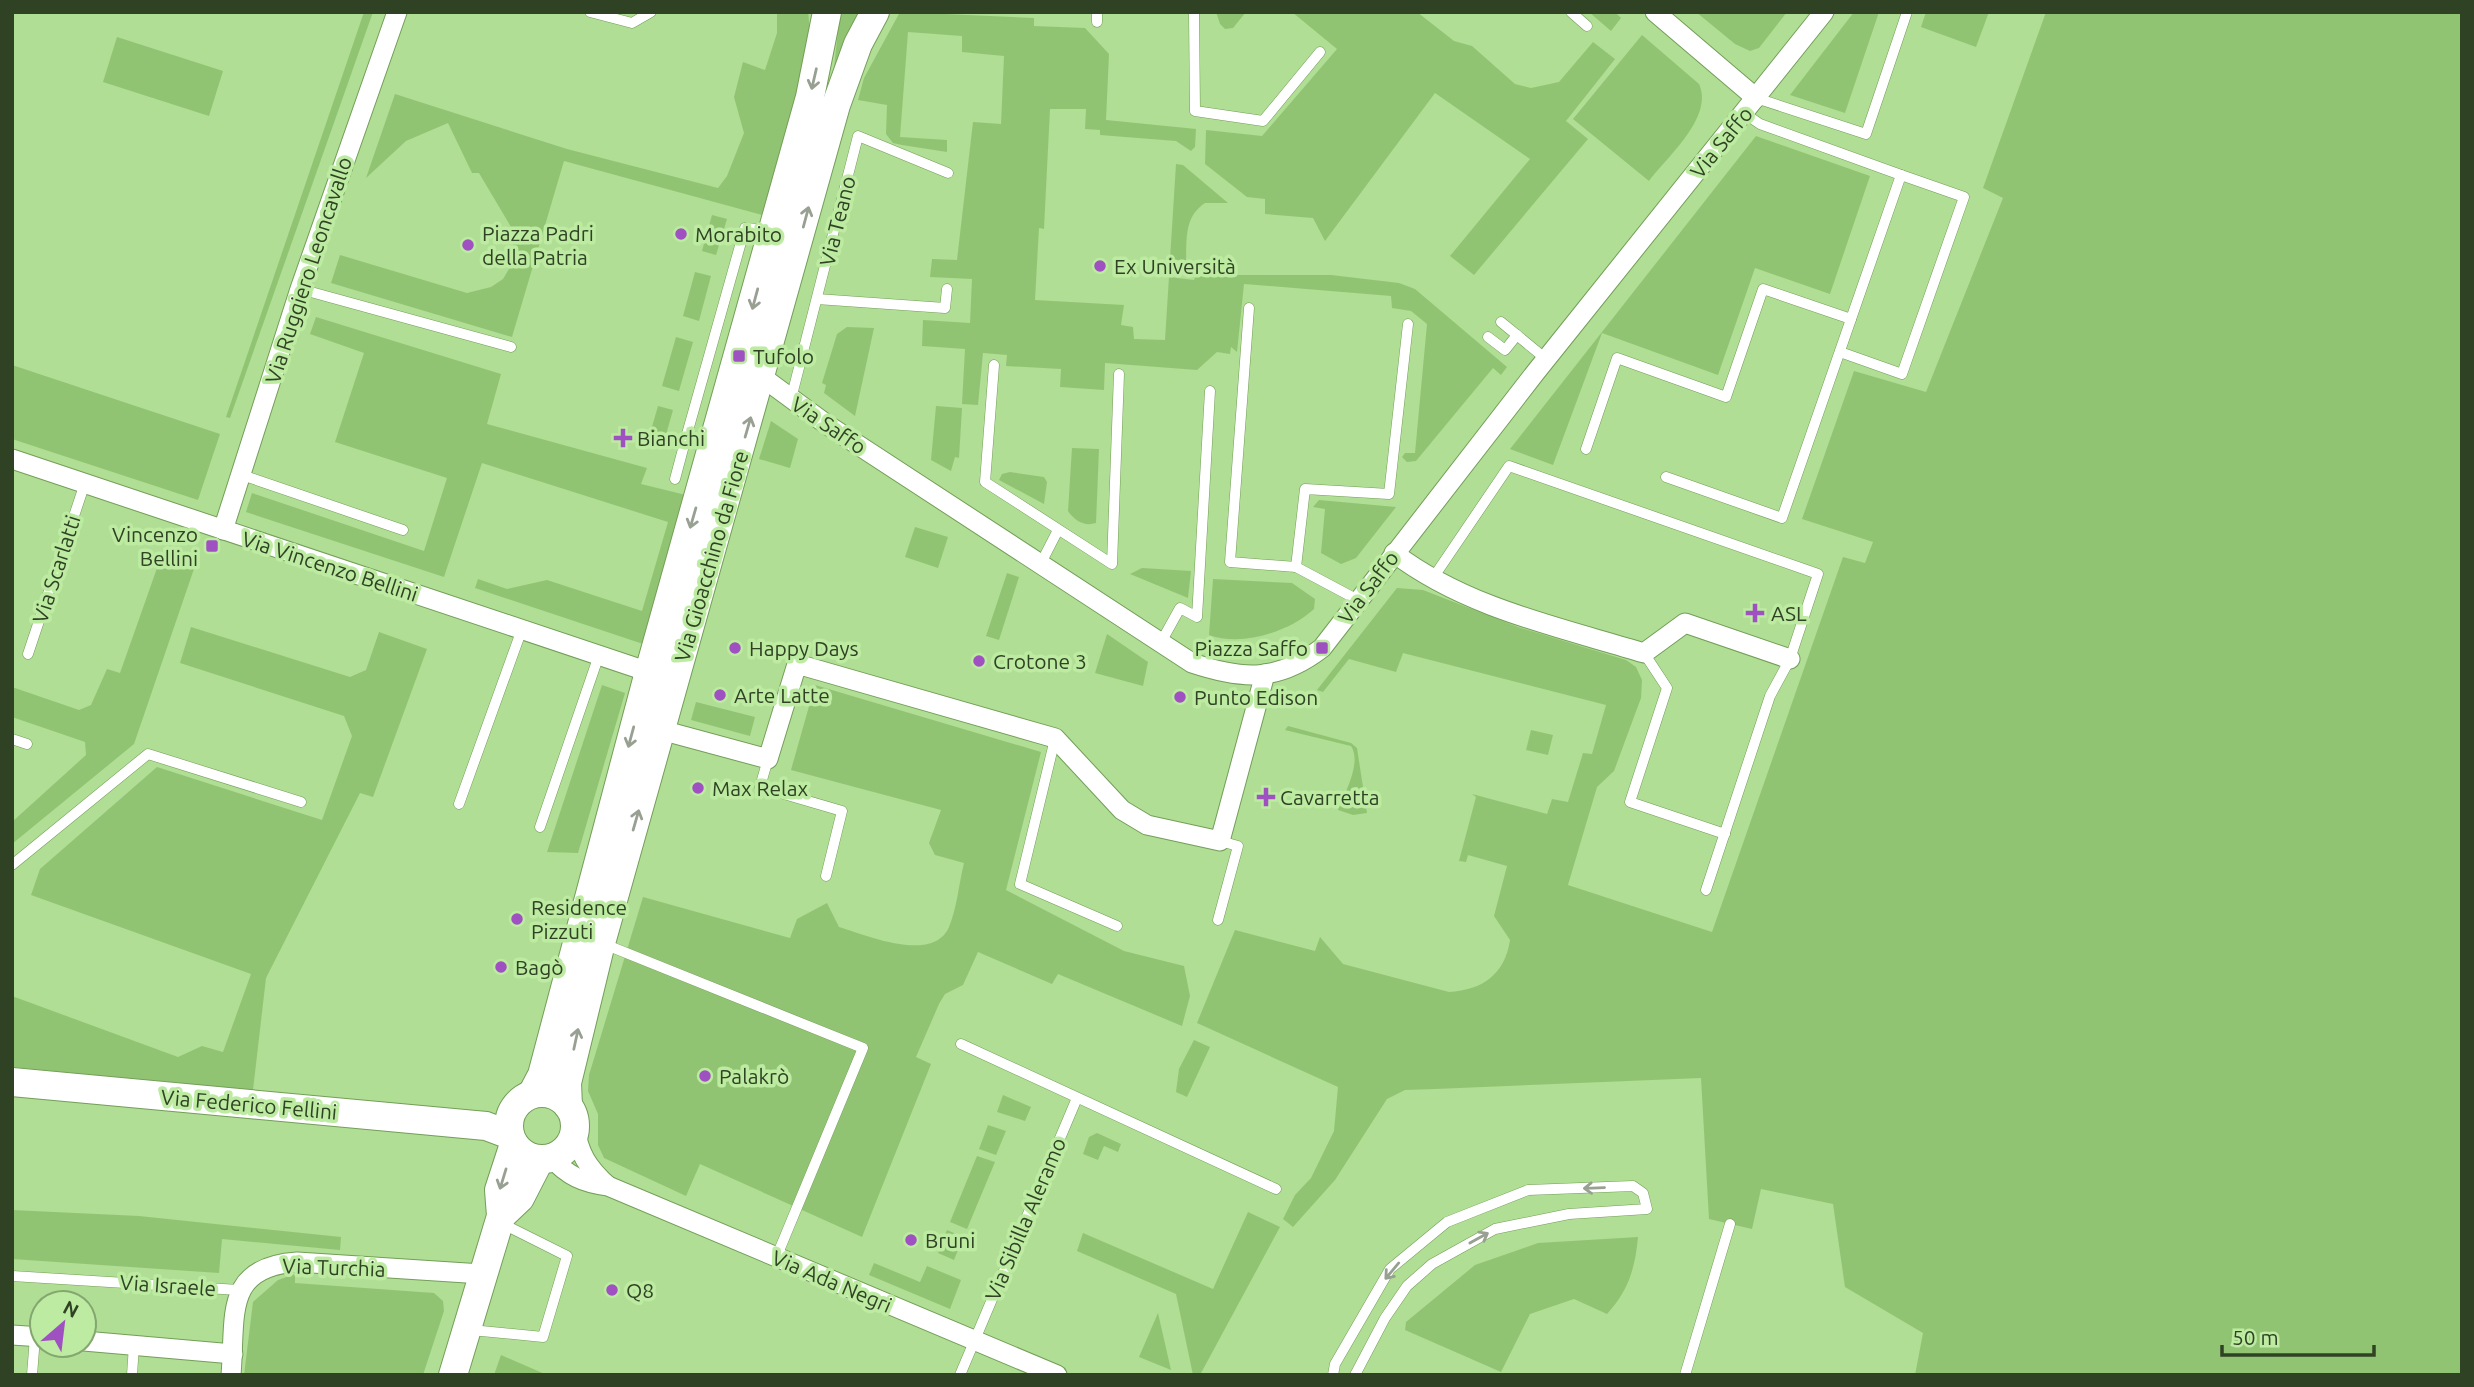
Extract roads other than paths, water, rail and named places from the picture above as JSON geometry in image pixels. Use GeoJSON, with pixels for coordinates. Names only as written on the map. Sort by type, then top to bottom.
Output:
{"type":"FeatureCollection","features":[{"type":"Feature","properties":{"kind":"street","name":"Via Ruggiero Leoncavallo"},"geometry":{"type":"LineString","coordinates":[[223,530],[300,289],[397,12]]}},
{"type":"Feature","properties":{"kind":"street","name":"Via Gioacchino da Fiore"},"geometry":{"type":"LineString","coordinates":[[532,1094],[542,1075],[649,672],[774,230],[810,97],[827,12]]}},
{"type":"Feature","properties":{"kind":"street","name":"Via Gioacchino da Fiore"},"geometry":{"type":"LineString","coordinates":[[572,1116],[568,1083],[601,943],[762,377],[836,105],[858,44],[875,12]]}},
{"type":"Feature","properties":{"kind":"street"},"geometry":{"type":"LineString","coordinates":[[1655,12],[1750,105]]}},
{"type":"Feature","properties":{"kind":"street","name":"Via Saffo"},"geometry":{"type":"LineString","coordinates":[[762,377],[1040,565],[1192,663],[1229,675],[1265,674],[1297,667],[1322,648],[1546,359],[1824,12]]}},
{"type":"Feature","properties":{"kind":"street","name":"Via Vincenzo Bellini"},"geometry":{"type":"LineString","coordinates":[[12,460],[649,672]]}},
{"type":"Feature","properties":{"kind":"street"},"geometry":{"type":"LineString","coordinates":[[1394,553],[1433,578],[1481,603],[1644,653],[1685,623],[1790,659]]}},
{"type":"Feature","properties":{"kind":"street"},"geometry":{"type":"LineString","coordinates":[[661,730],[768,759],[797,664],[1055,737],[1122,810],[1147,825],[1220,841],[1265,674]]}},
{"type":"Feature","properties":{"kind":"street","name":"Via Federico Fellini"},"geometry":{"type":"LineString","coordinates":[[12,1083],[505,1130]]}},
{"type":"Feature","properties":{"kind":"street"},"geometry":{"type":"LineString","coordinates":[[453,1375],[500,1219],[499,1190],[505,1130],[516,1105],[532,1094],[552,1095],[572,1116],[568,1146],[546,1158],[520,1198],[500,1219]]}},
{"type":"Feature","properties":{"kind":"street","name":"Via Ada Negri"},"geometry":{"type":"LineString","coordinates":[[572,1116],[578,1147],[584,1159],[608,1186]]}},
{"type":"Feature","properties":{"kind":"street"},"geometry":{"type":"LineString","coordinates":[[505,1130],[530,1157],[546,1158]]}},
{"type":"Feature","properties":{"kind":"street","name":"Via Ada Negri"},"geometry":{"type":"LineString","coordinates":[[546,1158],[572,1176],[608,1186],[1057,1375]]}},
{"type":"Feature","properties":{"kind":"street","name":"Via Turchia"},"geometry":{"type":"LineString","coordinates":[[239,1290],[257,1272],[286,1263],[482,1274]]}},
{"type":"Feature","properties":{"kind":"street"},"geometry":{"type":"LineString","coordinates":[[231,1375],[239,1290]]}},
{"type":"Feature","properties":{"kind":"street"},"geometry":{"type":"LineString","coordinates":[[98,1342],[233,1354]]}},
{"type":"Feature","properties":{"kind":"lane"},"geometry":{"type":"LineString","coordinates":[[590,12],[632,23],[641,21],[651,12]]}},
{"type":"Feature","properties":{"kind":"lane"},"geometry":{"type":"LineString","coordinates":[[1194,12],[1195,111],[1263,121],[1320,52]]}},
{"type":"Feature","properties":{"kind":"lane"},"geometry":{"type":"LineString","coordinates":[[1571,12],[1587,26]]}},
{"type":"Feature","properties":{"kind":"lane"},"geometry":{"type":"LineString","coordinates":[[1750,105],[1866,134],[1906,12]]}},
{"type":"Feature","properties":{"kind":"lane"},"geometry":{"type":"LineString","coordinates":[[1750,105],[1760,124],[1964,197],[1902,374],[1840,352]]}},
{"type":"Feature","properties":{"kind":"lane","name":"Via Teano"},"geometry":{"type":"LineString","coordinates":[[791,399],[858,136],[948,173]]}},
{"type":"Feature","properties":{"kind":"lane"},"geometry":{"type":"LineString","coordinates":[[1666,477],[1782,518],[1901,175]]}},
{"type":"Feature","properties":{"kind":"lane"},"geometry":{"type":"LineString","coordinates":[[675,479],[745,228],[774,230]]}},
{"type":"Feature","properties":{"kind":"lane"},"geometry":{"type":"LineString","coordinates":[[300,289],[511,347]]}},
{"type":"Feature","properties":{"kind":"lane"},"geometry":{"type":"LineString","coordinates":[[817,299],[946,308],[947,289]]}},
{"type":"Feature","properties":{"kind":"lane"},"geometry":{"type":"LineString","coordinates":[[1586,449],[1617,358],[1726,397],[1763,289],[1851,319]]}},
{"type":"Feature","properties":{"kind":"lane"},"geometry":{"type":"LineString","coordinates":[[1249,308],[1230,562],[1296,567],[1358,600]]}},
{"type":"Feature","properties":{"kind":"lane"},"geometry":{"type":"LineString","coordinates":[[1501,322],[1546,359]]}},
{"type":"Feature","properties":{"kind":"lane"},"geometry":{"type":"LineString","coordinates":[[1296,567],[1305,489],[1389,494],[1408,324]]}},
{"type":"Feature","properties":{"kind":"lane"},"geometry":{"type":"LineString","coordinates":[[1488,337],[1505,350],[1517,335]]}},
{"type":"Feature","properties":{"kind":"lane"},"geometry":{"type":"LineString","coordinates":[[993,365],[985,482],[1112,564],[1119,374]]}},
{"type":"Feature","properties":{"kind":"lane"},"geometry":{"type":"LineString","coordinates":[[1160,644],[1181,608],[1197,617],[1210,391]]}},
{"type":"Feature","properties":{"kind":"lane"},"geometry":{"type":"LineString","coordinates":[[687,434],[713,445]]}},
{"type":"Feature","properties":{"kind":"lane"},"geometry":{"type":"LineString","coordinates":[[1433,578],[1509,466],[1818,574],[1790,659],[1770,696],[1706,890]]}},
{"type":"Feature","properties":{"kind":"lane"},"geometry":{"type":"LineString","coordinates":[[242,475],[403,530]]}},
{"type":"Feature","properties":{"kind":"lane","name":"Via Scarlatti"},"geometry":{"type":"LineString","coordinates":[[28,654],[85,484]]}},
{"type":"Feature","properties":{"kind":"lane"},"geometry":{"type":"LineString","coordinates":[[1040,565],[1058,530]]}},
{"type":"Feature","properties":{"kind":"lane"},"geometry":{"type":"LineString","coordinates":[[459,804],[522,629]]}},
{"type":"Feature","properties":{"kind":"lane"},"geometry":{"type":"LineString","coordinates":[[1644,653],[1667,688],[1630,802],[1725,834]]}},
{"type":"Feature","properties":{"kind":"lane"},"geometry":{"type":"LineString","coordinates":[[540,827],[599,655]]}},
{"type":"Feature","properties":{"kind":"lane"},"geometry":{"type":"LineString","coordinates":[[1055,737],[1020,884],[1117,926]]}},
{"type":"Feature","properties":{"kind":"lane"},"geometry":{"type":"LineString","coordinates":[[12,739],[27,744]]}},
{"type":"Feature","properties":{"kind":"lane"},"geometry":{"type":"LineString","coordinates":[[12,865],[148,754],[301,802]]}},
{"type":"Feature","properties":{"kind":"lane"},"geometry":{"type":"LineString","coordinates":[[768,759],[760,787],[842,811],[826,876]]}},
{"type":"Feature","properties":{"kind":"lane"},"geometry":{"type":"LineString","coordinates":[[1218,920],[1238,846],[1220,841]]}},
{"type":"Feature","properties":{"kind":"lane"},"geometry":{"type":"LineString","coordinates":[[601,943],[863,1048],[776,1258]]}},
{"type":"Feature","properties":{"kind":"lane"},"geometry":{"type":"LineString","coordinates":[[961,1044],[1276,1189]]}},
{"type":"Feature","properties":{"kind":"lane","name":"Via Sibilla Aleramo"},"geometry":{"type":"LineString","coordinates":[[961,1375],[1077,1098]]}},
{"type":"Feature","properties":{"kind":"lane"},"geometry":{"type":"LineString","coordinates":[[1333,1375],[1335,1364],[1390,1269],[1447,1222],[1528,1190],[1633,1186],[1643,1193],[1647,1209],[1569,1214],[1494,1229],[1432,1264],[1406,1286],[1385,1318],[1355,1375]]}},
{"type":"Feature","properties":{"kind":"lane"},"geometry":{"type":"LineString","coordinates":[[465,1329],[543,1338],[567,1256],[500,1219]]}},
{"type":"Feature","properties":{"kind":"lane"},"geometry":{"type":"LineString","coordinates":[[1685,1375],[1730,1224]]}},
{"type":"Feature","properties":{"kind":"lane","name":"Via Israele"},"geometry":{"type":"LineString","coordinates":[[12,1276],[239,1290]]}},
{"type":"Feature","properties":{"kind":"lane"},"geometry":{"type":"LineString","coordinates":[[132,1375],[134,1345]]}},
{"type":"Feature","properties":{"kind":"place","name":"Morabito"},"geometry":{"type":"Point","coordinates":[681,234]}},
{"type":"Feature","properties":{"kind":"place","name":"Piazza Padri della Patria"},"geometry":{"type":"Point","coordinates":[468,245]}},
{"type":"Feature","properties":{"kind":"place","name":"Ex Università"},"geometry":{"type":"Point","coordinates":[1100,266]}},
{"type":"Feature","properties":{"kind":"place","name":"Tufolo"},"geometry":{"type":"Point","coordinates":[739,356]}},
{"type":"Feature","properties":{"kind":"place","name":"Bianchi"},"geometry":{"type":"Point","coordinates":[623,438]}},
{"type":"Feature","properties":{"kind":"place","name":"Vincenzo Bellini"},"geometry":{"type":"Point","coordinates":[212,546]}},
{"type":"Feature","properties":{"kind":"place","name":"ASL"},"geometry":{"type":"Point","coordinates":[1755,613]}},
{"type":"Feature","properties":{"kind":"place","name":"Happy Days"},"geometry":{"type":"Point","coordinates":[735,648]}},
{"type":"Feature","properties":{"kind":"place","name":"Piazza Saffo"},"geometry":{"type":"Point","coordinates":[1322,648]}},
{"type":"Feature","properties":{"kind":"place","name":"Crotone 3"},"geometry":{"type":"Point","coordinates":[979,661]}},
{"type":"Feature","properties":{"kind":"place","name":"Arte Latte"},"geometry":{"type":"Point","coordinates":[720,695]}},
{"type":"Feature","properties":{"kind":"place","name":"Punto Edison"},"geometry":{"type":"Point","coordinates":[1180,697]}},
{"type":"Feature","properties":{"kind":"place","name":"Max Relax"},"geometry":{"type":"Point","coordinates":[698,788]}},
{"type":"Feature","properties":{"kind":"place","name":"Cavarretta"},"geometry":{"type":"Point","coordinates":[1266,797]}},
{"type":"Feature","properties":{"kind":"place","name":"Residence Pizzuti"},"geometry":{"type":"Point","coordinates":[517,919]}},
{"type":"Feature","properties":{"kind":"place","name":"Bagò"},"geometry":{"type":"Point","coordinates":[501,967]}},
{"type":"Feature","properties":{"kind":"place","name":"Palakrò"},"geometry":{"type":"Point","coordinates":[705,1076]}},
{"type":"Feature","properties":{"kind":"place","name":"Bruni"},"geometry":{"type":"Point","coordinates":[911,1240]}},
{"type":"Feature","properties":{"kind":"place","name":"Q8"},"geometry":{"type":"Point","coordinates":[612,1290]}}]}
